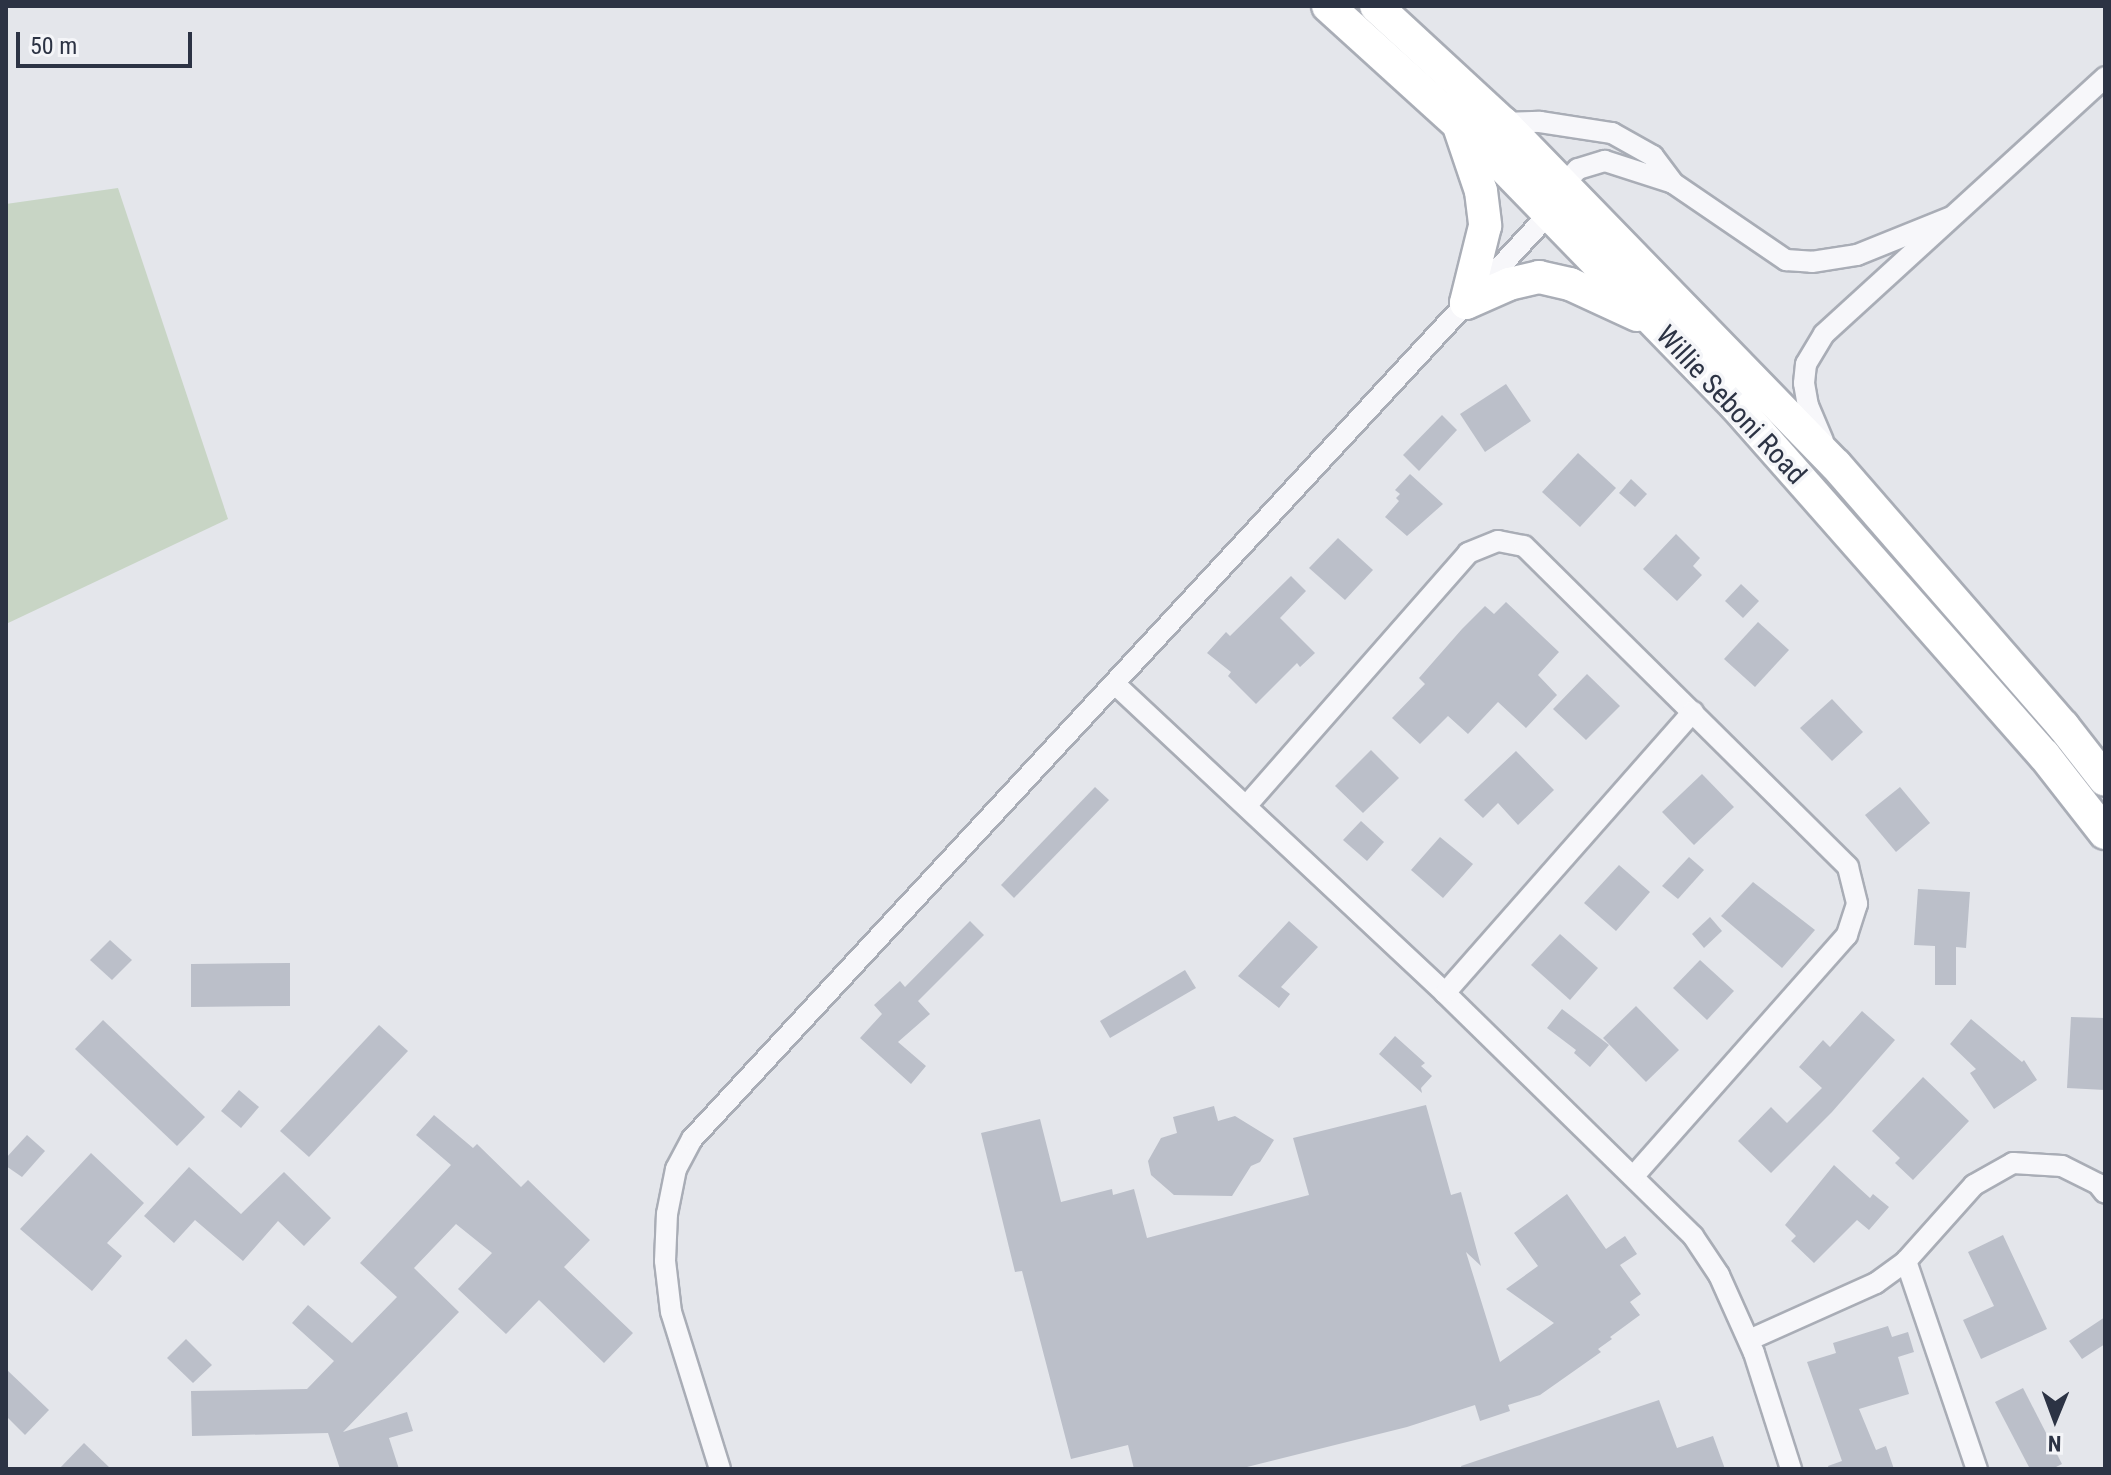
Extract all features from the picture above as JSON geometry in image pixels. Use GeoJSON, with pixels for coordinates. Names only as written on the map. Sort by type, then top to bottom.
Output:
{"type":"FeatureCollection","features":[{"type":"Feature","properties":{"kind":"main road","name":"Willie Seboni Road"},"geometry":{"type":"LineString","coordinates":[[1328,6],[1459,125],[1736,406],[2033,743],[2105,833]]}},
{"type":"Feature","properties":{"kind":"main road","name":"Willie Seboni Road"},"geometry":{"type":"LineString","coordinates":[[1376,6],[1503,123],[1836,465],[2063,726],[2105,780]]}},
{"type":"Feature","properties":{"kind":"main road"},"geometry":{"type":"LineString","coordinates":[[1459,125],[1481,191],[1484,216],[1466,303]]}},
{"type":"Feature","properties":{"kind":"main road"},"geometry":{"type":"LineString","coordinates":[[1466,303],[1509,284],[1539,277],[1570,284],[1657,325]]}},
{"type":"Feature","properties":{"kind":"street"},"geometry":{"type":"LineString","coordinates":[[1836,465],[1808,406],[1806,364],[1824,334],[2105,77]]}},
{"type":"Feature","properties":{"kind":"street"},"geometry":{"type":"LineString","coordinates":[[1503,123],[1540,122],[1612,133],[1653,156],[1673,183]]}},
{"type":"Feature","properties":{"kind":"street"},"geometry":{"type":"LineString","coordinates":[[720,1469],[671,1312],[665,1261],[667,1214],[681,1159],[710,1116],[1548,215],[1563,185],[1578,169],[1605,161],[1673,183],[1786,260],[1812,262],[1857,255],[1951,217]]}},
{"type":"Feature","properties":{"kind":"street"},"geometry":{"type":"LineString","coordinates":[[1247,805],[1468,553],[1498,541],[1524,546],[1848,867],[1857,904],[1847,935],[1635,1175]]}},
{"type":"Feature","properties":{"kind":"street"},"geometry":{"type":"LineString","coordinates":[[1115,684],[1445,993],[1635,1175],[1693,1236],[1719,1275],[1749,1340],[1791,1469]]}},
{"type":"Feature","properties":{"kind":"street"},"geometry":{"type":"LineString","coordinates":[[1445,993],[1693,712]]}},
{"type":"Feature","properties":{"kind":"street"},"geometry":{"type":"LineString","coordinates":[[1749,1340],[1876,1283],[1906,1261],[1974,1185],[2013,1163],[2062,1166],[2098,1184],[2105,1193]]}},
{"type":"Feature","properties":{"kind":"street"},"geometry":{"type":"LineString","coordinates":[[1906,1261],[1977,1469]]}},
{"type":"Feature","properties":{"kind":"green space"},"geometry":{"type":"Polygon","coordinates":[[[118,188],[228,519],[6,624],[6,204],[118,188]]]}},
{"type":"Feature","properties":{"kind":"building"},"geometry":{"type":"Polygon","coordinates":[[[1506,384],[1531,421],[1485,452],[1460,414],[1506,384]]]}},
{"type":"Feature","properties":{"kind":"building"},"geometry":{"type":"Polygon","coordinates":[[[1442,415],[1457,430],[1419,471],[1403,455],[1442,415]]]}},
{"type":"Feature","properties":{"kind":"building"},"geometry":{"type":"Polygon","coordinates":[[[1578,453],[1616,488],[1580,527],[1542,492],[1578,453]]]}},
{"type":"Feature","properties":{"kind":"building"},"geometry":{"type":"Polygon","coordinates":[[[1410,474],[1443,504],[1407,536],[1385,517],[1399,501],[1396,498],[1400,494],[1395,490],[1410,474]]]}},
{"type":"Feature","properties":{"kind":"building"},"geometry":{"type":"Polygon","coordinates":[[[1631,479],[1647,494],[1635,507],[1619,493],[1631,479]]]}},
{"type":"Feature","properties":{"kind":"building"},"geometry":{"type":"Polygon","coordinates":[[[1676,534],[1700,558],[1693,566],[1702,575],[1677,601],[1643,569],[1676,534]]]}},
{"type":"Feature","properties":{"kind":"building"},"geometry":{"type":"Polygon","coordinates":[[[1338,538],[1373,570],[1345,600],[1309,568],[1338,538]]]}},
{"type":"Feature","properties":{"kind":"building"},"geometry":{"type":"Polygon","coordinates":[[[1291,576],[1306,591],[1280,618],[1315,653],[1300,667],[1297,663],[1256,704],[1228,676],[1231,672],[1207,653],[1226,632],[1230,636],[1291,576]]]}},
{"type":"Feature","properties":{"kind":"building"},"geometry":{"type":"Polygon","coordinates":[[[1741,584],[1759,601],[1743,618],[1725,601],[1741,584]]]}},
{"type":"Feature","properties":{"kind":"building"},"geometry":{"type":"Polygon","coordinates":[[[1506,602],[1559,652],[1538,675],[1557,695],[1526,728],[1498,702],[1468,734],[1448,716],[1420,744],[1392,718],[1425,684],[1419,678],[1462,629],[1485,606],[1494,614],[1506,602]]]}},
{"type":"Feature","properties":{"kind":"building"},"geometry":{"type":"Polygon","coordinates":[[[1758,622],[1789,650],[1755,687],[1724,659],[1758,622]]]}},
{"type":"Feature","properties":{"kind":"building"},"geometry":{"type":"Polygon","coordinates":[[[1587,674],[1620,706],[1586,740],[1553,709],[1587,674]]]}},
{"type":"Feature","properties":{"kind":"building"},"geometry":{"type":"Polygon","coordinates":[[[1832,699],[1863,732],[1832,761],[1800,728],[1832,699]]]}},
{"type":"Feature","properties":{"kind":"building"},"geometry":{"type":"Polygon","coordinates":[[[1371,750],[1399,778],[1363,813],[1335,786],[1371,750]]]}},
{"type":"Feature","properties":{"kind":"building"},"geometry":{"type":"Polygon","coordinates":[[[1516,751],[1554,790],[1518,825],[1498,803],[1483,818],[1464,800],[1516,751]]]}},
{"type":"Feature","properties":{"kind":"building"},"geometry":{"type":"Polygon","coordinates":[[[1702,774],[1734,807],[1694,845],[1662,812],[1702,774]]]}},
{"type":"Feature","properties":{"kind":"building"},"geometry":{"type":"Polygon","coordinates":[[[1095,787],[1109,800],[1014,898],[1001,885],[1095,787]]]}},
{"type":"Feature","properties":{"kind":"building"},"geometry":{"type":"Polygon","coordinates":[[[1900,787],[1930,823],[1896,852],[1865,815],[1900,787]]]}},
{"type":"Feature","properties":{"kind":"building"},"geometry":{"type":"Polygon","coordinates":[[[1361,821],[1384,842],[1367,861],[1343,840],[1361,821]]]}},
{"type":"Feature","properties":{"kind":"building"},"geometry":{"type":"Polygon","coordinates":[[[1440,837],[1473,864],[1443,898],[1411,870],[1440,837]]]}},
{"type":"Feature","properties":{"kind":"building"},"geometry":{"type":"Polygon","coordinates":[[[1689,857],[1704,870],[1678,899],[1662,886],[1689,857]]]}},
{"type":"Feature","properties":{"kind":"building"},"geometry":{"type":"Polygon","coordinates":[[[1619,865],[1650,892],[1616,931],[1584,903],[1619,865]]]}},
{"type":"Feature","properties":{"kind":"building"},"geometry":{"type":"Polygon","coordinates":[[[1753,882],[1815,930],[1782,968],[1721,916],[1753,882]]]}},
{"type":"Feature","properties":{"kind":"building"},"geometry":{"type":"Polygon","coordinates":[[[1918,889],[1970,892],[1966,948],[1956,947],[1956,985],[1935,985],[1935,946],[1914,945],[1918,889]]]}},
{"type":"Feature","properties":{"kind":"building"},"geometry":{"type":"Polygon","coordinates":[[[1710,917],[1722,931],[1704,948],[1692,934],[1710,917]]]}},
{"type":"Feature","properties":{"kind":"building"},"geometry":{"type":"Polygon","coordinates":[[[970,921],[984,935],[918,1001],[930,1014],[898,1042],[926,1066],[911,1084],[860,1038],[882,1014],[874,1005],[900,981],[905,987],[970,921]]]}},
{"type":"Feature","properties":{"kind":"building"},"geometry":{"type":"Polygon","coordinates":[[[1289,921],[1318,947],[1281,987],[1290,994],[1279,1008],[1238,976],[1289,921]]]}},
{"type":"Feature","properties":{"kind":"building"},"geometry":{"type":"Polygon","coordinates":[[[1560,934],[1598,968],[1570,1000],[1531,965],[1560,934]]]}},
{"type":"Feature","properties":{"kind":"building"},"geometry":{"type":"Polygon","coordinates":[[[110,940],[132,960],[112,980],[90,960],[110,940]]]}},
{"type":"Feature","properties":{"kind":"building"},"geometry":{"type":"Polygon","coordinates":[[[1700,960],[1734,991],[1707,1020],[1673,988],[1700,960]]]}},
{"type":"Feature","properties":{"kind":"building"},"geometry":{"type":"Polygon","coordinates":[[[290,963],[290,1006],[191,1007],[191,964],[290,963]]]}},
{"type":"Feature","properties":{"kind":"building"},"geometry":{"type":"Polygon","coordinates":[[[1185,970],[1196,988],[1110,1038],[1100,1021],[1185,970]]]}},
{"type":"Feature","properties":{"kind":"building"},"geometry":{"type":"Polygon","coordinates":[[[1636,1006],[1679,1050],[1646,1082],[1603,1038],[1636,1006]]]}},
{"type":"Feature","properties":{"kind":"building"},"geometry":{"type":"Polygon","coordinates":[[[1562,1009],[1609,1045],[1590,1067],[1574,1053],[1576,1050],[1547,1028],[1562,1009]]]}},
{"type":"Feature","properties":{"kind":"building"},"geometry":{"type":"Polygon","coordinates":[[[1862,1011],[1895,1040],[1832,1112],[1771,1173],[1738,1141],[1771,1107],[1787,1123],[1822,1088],[1799,1067],[1823,1040],[1830,1047],[1862,1011]]]}},
{"type":"Feature","properties":{"kind":"building"},"geometry":{"type":"Polygon","coordinates":[[[2071,1017],[2105,1018],[2105,1090],[2067,1088],[2071,1017]]]}},
{"type":"Feature","properties":{"kind":"building"},"geometry":{"type":"Polygon","coordinates":[[[1971,1019],[2022,1062],[2024,1060],[2037,1080],[1994,1109],[1970,1073],[1976,1069],[1950,1044],[1971,1019]]]}},
{"type":"Feature","properties":{"kind":"building"},"geometry":{"type":"Polygon","coordinates":[[[103,1020],[205,1117],[177,1146],[75,1049],[103,1020]]]}},
{"type":"Feature","properties":{"kind":"building"},"geometry":{"type":"Polygon","coordinates":[[[379,1025],[408,1051],[309,1157],[280,1131],[379,1025]]]}},
{"type":"Feature","properties":{"kind":"building"},"geometry":{"type":"Polygon","coordinates":[[[1395,1036],[1425,1063],[1421,1066],[1432,1076],[1421,1088],[1422,1093],[1379,1054],[1395,1036]]]}},
{"type":"Feature","properties":{"kind":"building"},"geometry":{"type":"Polygon","coordinates":[[[1923,1077],[1969,1121],[1913,1180],[1895,1163],[1900,1158],[1872,1131],[1923,1077]]]}},
{"type":"Feature","properties":{"kind":"building"},"geometry":{"type":"Polygon","coordinates":[[[239,1090],[259,1107],[241,1128],[221,1111],[239,1090]]]}},
{"type":"Feature","properties":{"kind":"building"},"geometry":{"type":"Polygon","coordinates":[[[1426,1105],[1451,1195],[1461,1192],[1481,1266],[1466,1252],[1500,1362],[1554,1323],[1506,1289],[1538,1266],[1514,1233],[1567,1194],[1606,1249],[1625,1236],[1637,1254],[1620,1265],[1641,1294],[1630,1302],[1640,1315],[1610,1337],[1612,1339],[1598,1349],[1601,1352],[1540,1395],[1508,1405],[1510,1411],[1480,1421],[1475,1405],[1407,1427],[1239,1469],[1134,1469],[1128,1445],[1071,1459],[1022,1271],[1015,1272],[981,1133],[1040,1119],[1061,1202],[1112,1189],[1113,1195],[1134,1189],[1147,1238],[1309,1195],[1293,1138],[1426,1105]]]}},
{"type":"Feature","properties":{"kind":"building"},"geometry":{"type":"Polygon","coordinates":[[[1214,1106],[1218,1121],[1235,1116],[1274,1140],[1260,1162],[1251,1166],[1232,1196],[1174,1195],[1151,1175],[1148,1161],[1161,1138],[1177,1133],[1173,1117],[1214,1106]]]}},
{"type":"Feature","properties":{"kind":"building"},"geometry":{"type":"Polygon","coordinates":[[[434,1115],[473,1148],[477,1144],[521,1187],[528,1180],[590,1240],[564,1267],[633,1333],[604,1363],[539,1300],[506,1334],[458,1289],[492,1253],[456,1224],[414,1268],[459,1312],[343,1432],[407,1412],[413,1431],[389,1438],[399,1469],[340,1469],[328,1433],[192,1436],[191,1391],[307,1389],[334,1361],[292,1323],[308,1305],[352,1343],[397,1297],[360,1263],[451,1165],[416,1135],[434,1115]]]}},
{"type":"Feature","properties":{"kind":"building"},"geometry":{"type":"Polygon","coordinates":[[[27,1135],[45,1151],[22,1177],[6,1166],[6,1158],[27,1135]]]}},
{"type":"Feature","properties":{"kind":"building"},"geometry":{"type":"Polygon","coordinates":[[[91,1153],[144,1203],[107,1243],[122,1256],[92,1291],[20,1229],[91,1153]]]}},
{"type":"Feature","properties":{"kind":"building"},"geometry":{"type":"Polygon","coordinates":[[[1834,1165],[1870,1198],[1873,1194],[1889,1207],[1869,1230],[1857,1220],[1814,1263],[1791,1241],[1796,1236],[1785,1225],[1834,1165]]]}},
{"type":"Feature","properties":{"kind":"building"},"geometry":{"type":"Polygon","coordinates":[[[189,1167],[241,1214],[284,1172],[331,1218],[304,1246],[278,1221],[243,1261],[195,1220],[174,1243],[144,1216],[189,1167]]]}},
{"type":"Feature","properties":{"kind":"building"},"geometry":{"type":"Polygon","coordinates":[[[2003,1235],[2047,1329],[1981,1359],[1963,1320],[1994,1306],[1968,1252],[2003,1235]]]}},
{"type":"Feature","properties":{"kind":"building"},"geometry":{"type":"Polygon","coordinates":[[[2105,1317],[2105,1344],[2082,1359],[2069,1341],[2105,1317]]]}},
{"type":"Feature","properties":{"kind":"building"},"geometry":{"type":"Polygon","coordinates":[[[1888,1326],[1892,1337],[1908,1332],[1914,1352],[1898,1357],[1909,1394],[1859,1409],[1876,1450],[1886,1446],[1894,1469],[1829,1469],[1828,1466],[1842,1461],[1807,1362],[1836,1353],[1833,1343],[1888,1326]]]}},
{"type":"Feature","properties":{"kind":"building"},"geometry":{"type":"Polygon","coordinates":[[[186,1339],[212,1365],[193,1383],[167,1358],[186,1339]]]}},
{"type":"Feature","properties":{"kind":"building"},"geometry":{"type":"Polygon","coordinates":[[[6,1369],[49,1410],[25,1435],[6,1416],[6,1369]]]}},
{"type":"Feature","properties":{"kind":"building"},"geometry":{"type":"Polygon","coordinates":[[[2023,1388],[2062,1464],[2052,1469],[2030,1469],[1995,1402],[2023,1388]]]}},
{"type":"Feature","properties":{"kind":"building"},"geometry":{"type":"Polygon","coordinates":[[[1659,1400],[1677,1448],[1713,1436],[1725,1469],[1462,1469],[1461,1466],[1659,1400]]]}},
{"type":"Feature","properties":{"kind":"building"},"geometry":{"type":"Polygon","coordinates":[[[84,1443],[111,1469],[59,1469],[84,1443]]]}}]}
